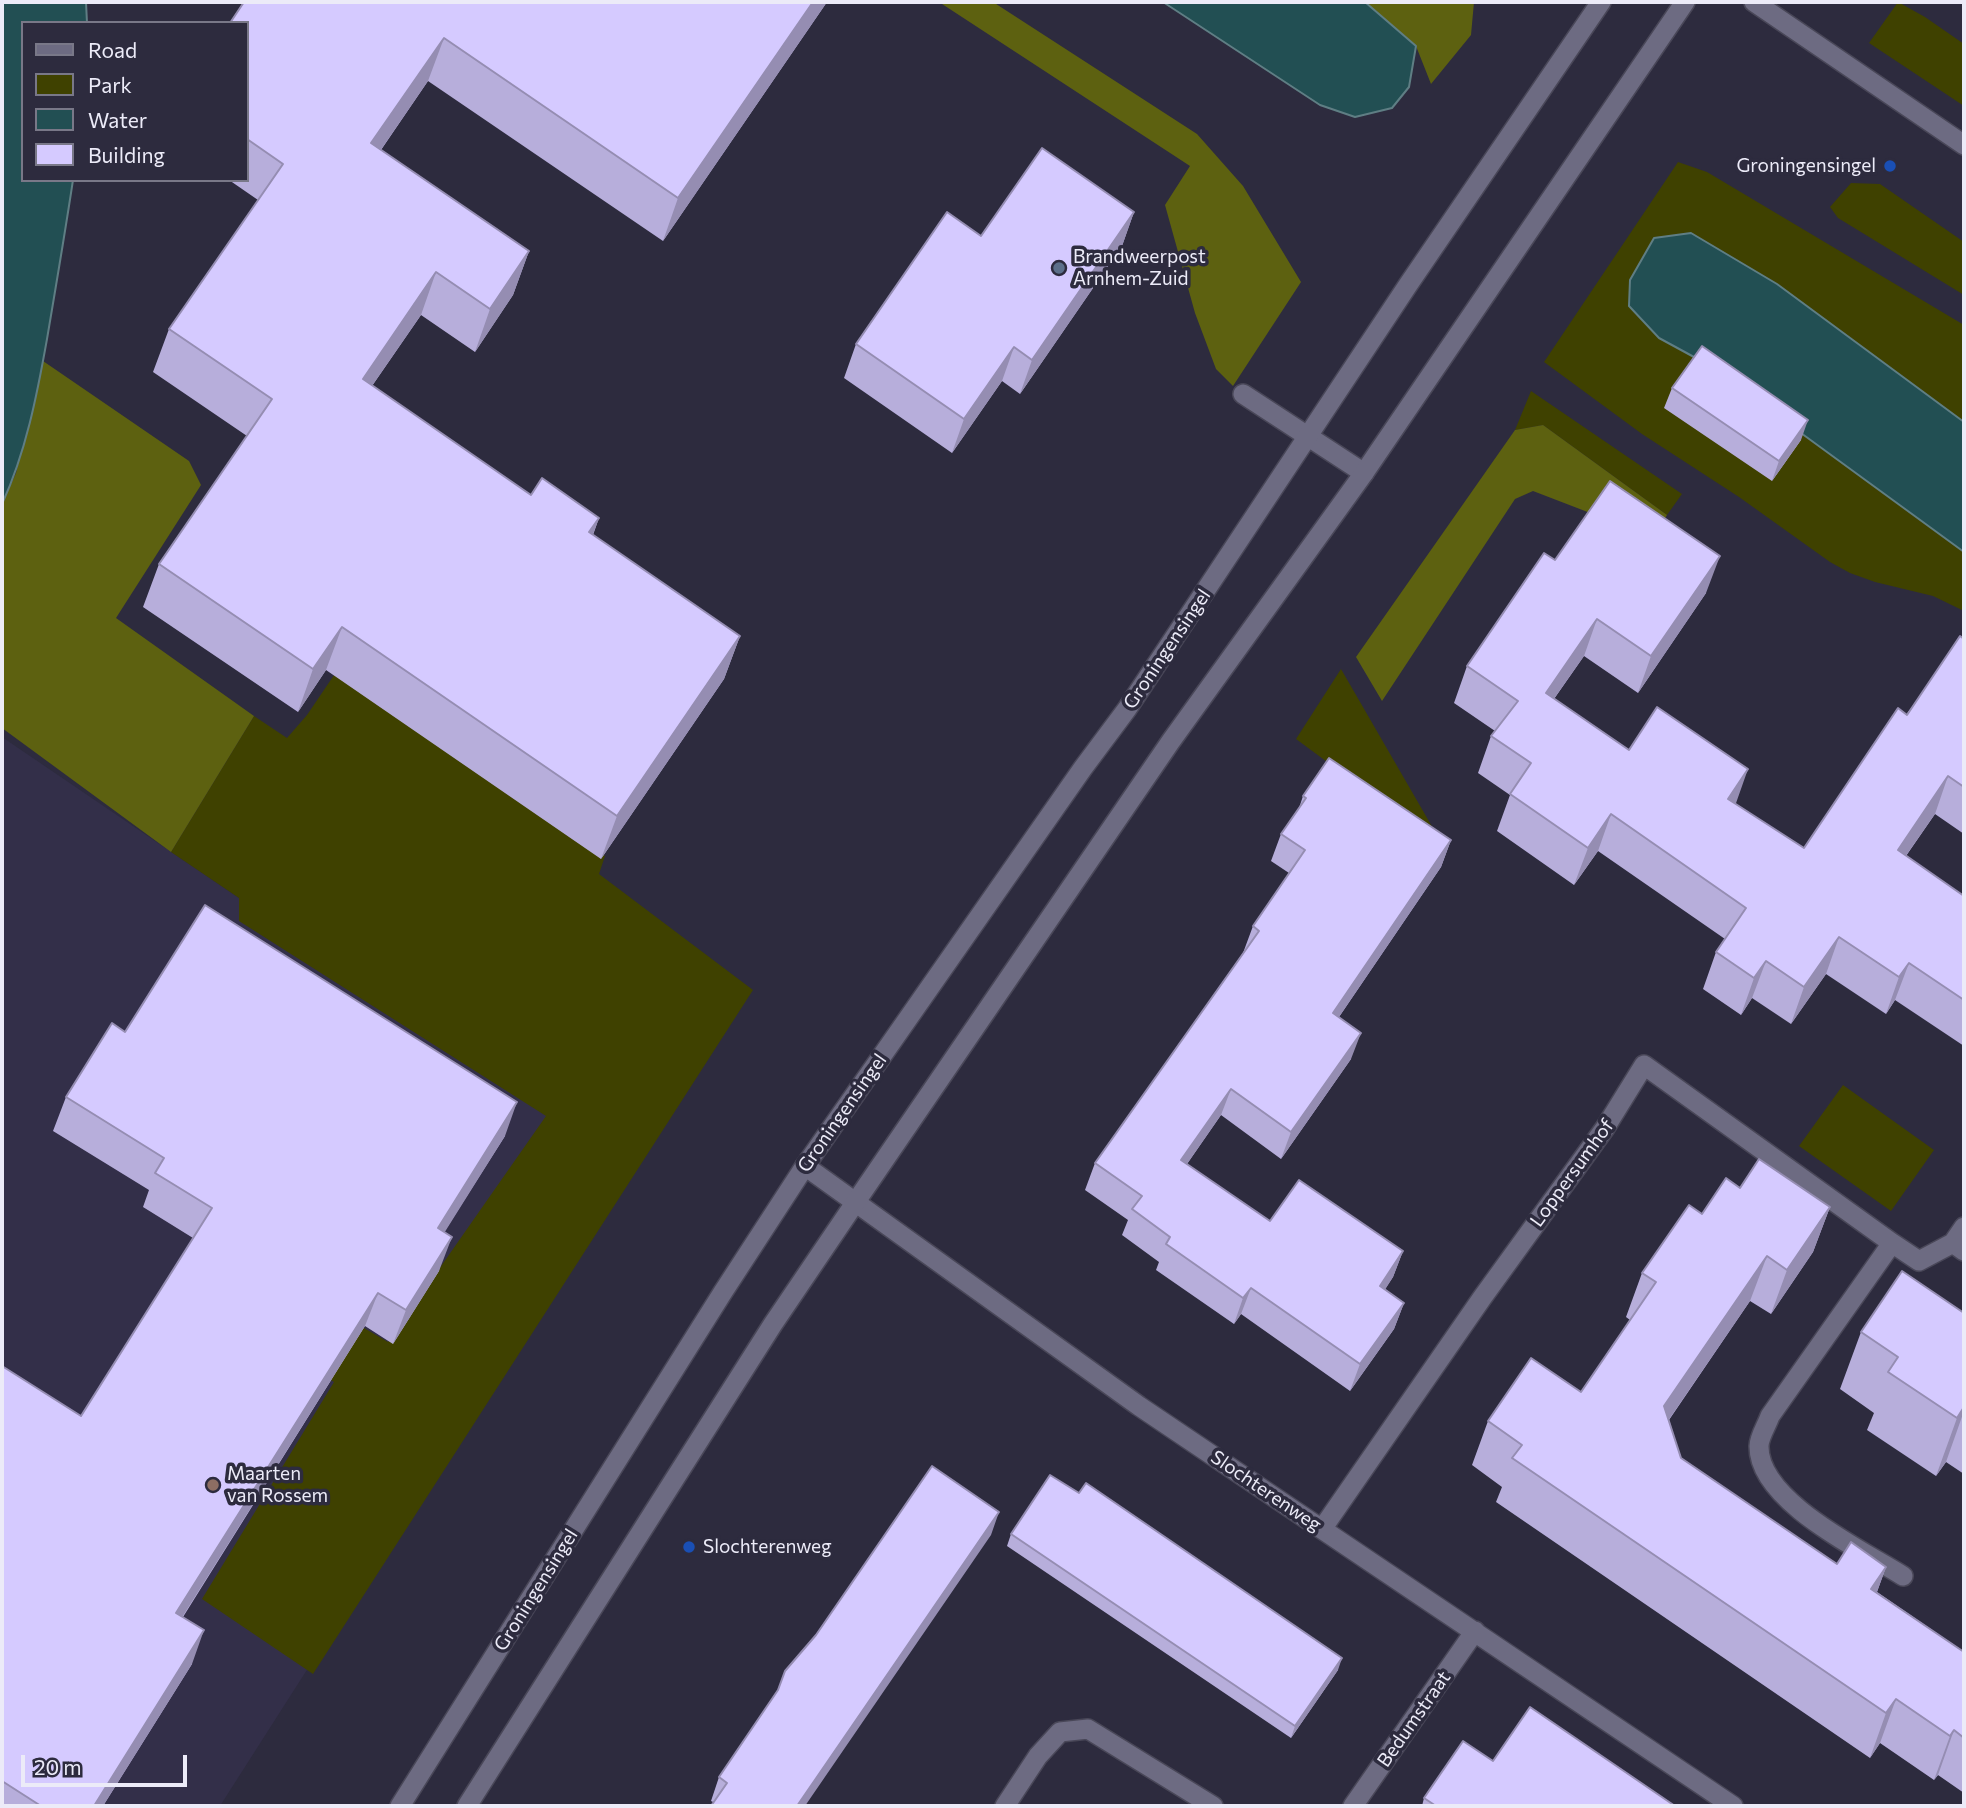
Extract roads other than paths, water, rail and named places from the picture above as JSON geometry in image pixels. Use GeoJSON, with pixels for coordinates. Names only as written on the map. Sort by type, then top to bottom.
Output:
{"type":"FeatureCollection","features":[{"type":"Feature","properties":{"kind":"street","name":"Groningensingel"},"geometry":{"type":"LineString","coordinates":[[400,1806],[715,1304],[805,1166],[1127,709],[1601,2]]}},
{"type":"Feature","properties":{"kind":"street"},"geometry":{"type":"LineString","coordinates":[[467,1806],[773,1324],[1171,741],[1364,473],[1685,2]]}},
{"type":"Feature","properties":{"kind":"street"},"geometry":{"type":"LineString","coordinates":[[1754,2],[1964,145]]}},
{"type":"Feature","properties":{"kind":"street"},"geometry":{"type":"LineString","coordinates":[[1243,394],[1364,473]]}},
{"type":"Feature","properties":{"kind":"street","name":"Loppersumhof"},"geometry":{"type":"LineString","coordinates":[[1322,1529],[1482,1298],[1605,1128],[1644,1065],[1919,1261],[1961,1241]]}},
{"type":"Feature","properties":{"kind":"street","name":"Slochterenweg"},"geometry":{"type":"LineString","coordinates":[[805,1166],[1139,1406],[1733,1806]]}},
{"type":"Feature","properties":{"kind":"street"},"geometry":{"type":"LineString","coordinates":[[1892,1243],[1770,1416],[1759,1446],[1765,1473],[1784,1497],[1810,1518],[1903,1576]]}},
{"type":"Feature","properties":{"kind":"street","name":"Bedumstraat"},"geometry":{"type":"LineString","coordinates":[[1353,1806],[1475,1631]]}},
{"type":"Feature","properties":{"kind":"street"},"geometry":{"type":"LineString","coordinates":[[1005,1806],[1038,1756],[1060,1732],[1088,1729],[1213,1806]]}},
{"type":"Feature","properties":{"kind":"water"},"geometry":{"type":"Polygon","coordinates":[[[2,2],[86,2],[87,21],[21,21],[21,182],[73,182],[35,402],[18,464],[2,504],[2,2]]]}},
{"type":"Feature","properties":{"kind":"water"},"geometry":{"type":"Polygon","coordinates":[[[1163,2],[1365,2],[1416,46],[1409,87],[1392,108],[1355,117],[1320,105],[1163,2]]]}},
{"type":"Feature","properties":{"kind":"water"},"geometry":{"type":"Polygon","coordinates":[[[1691,233],[1777,284],[1964,422],[1964,552],[1705,363],[1659,338],[1629,306],[1630,280],[1654,238],[1691,233]]]}},
{"type":"Feature","properties":{"kind":"place","name":"Groningensingel"},"geometry":{"type":"Point","coordinates":[1890,166]}},
{"type":"Feature","properties":{"kind":"place","name":"Brandweerpost Arnhem-Zuid"},"geometry":{"type":"Point","coordinates":[1059,268]}},
{"type":"Feature","properties":{"kind":"place","name":"Maarten van Rossem"},"geometry":{"type":"Point","coordinates":[213,1485]}},
{"type":"Feature","properties":{"kind":"place","name":"Slochterenweg"},"geometry":{"type":"Point","coordinates":[689,1547]}}]}
